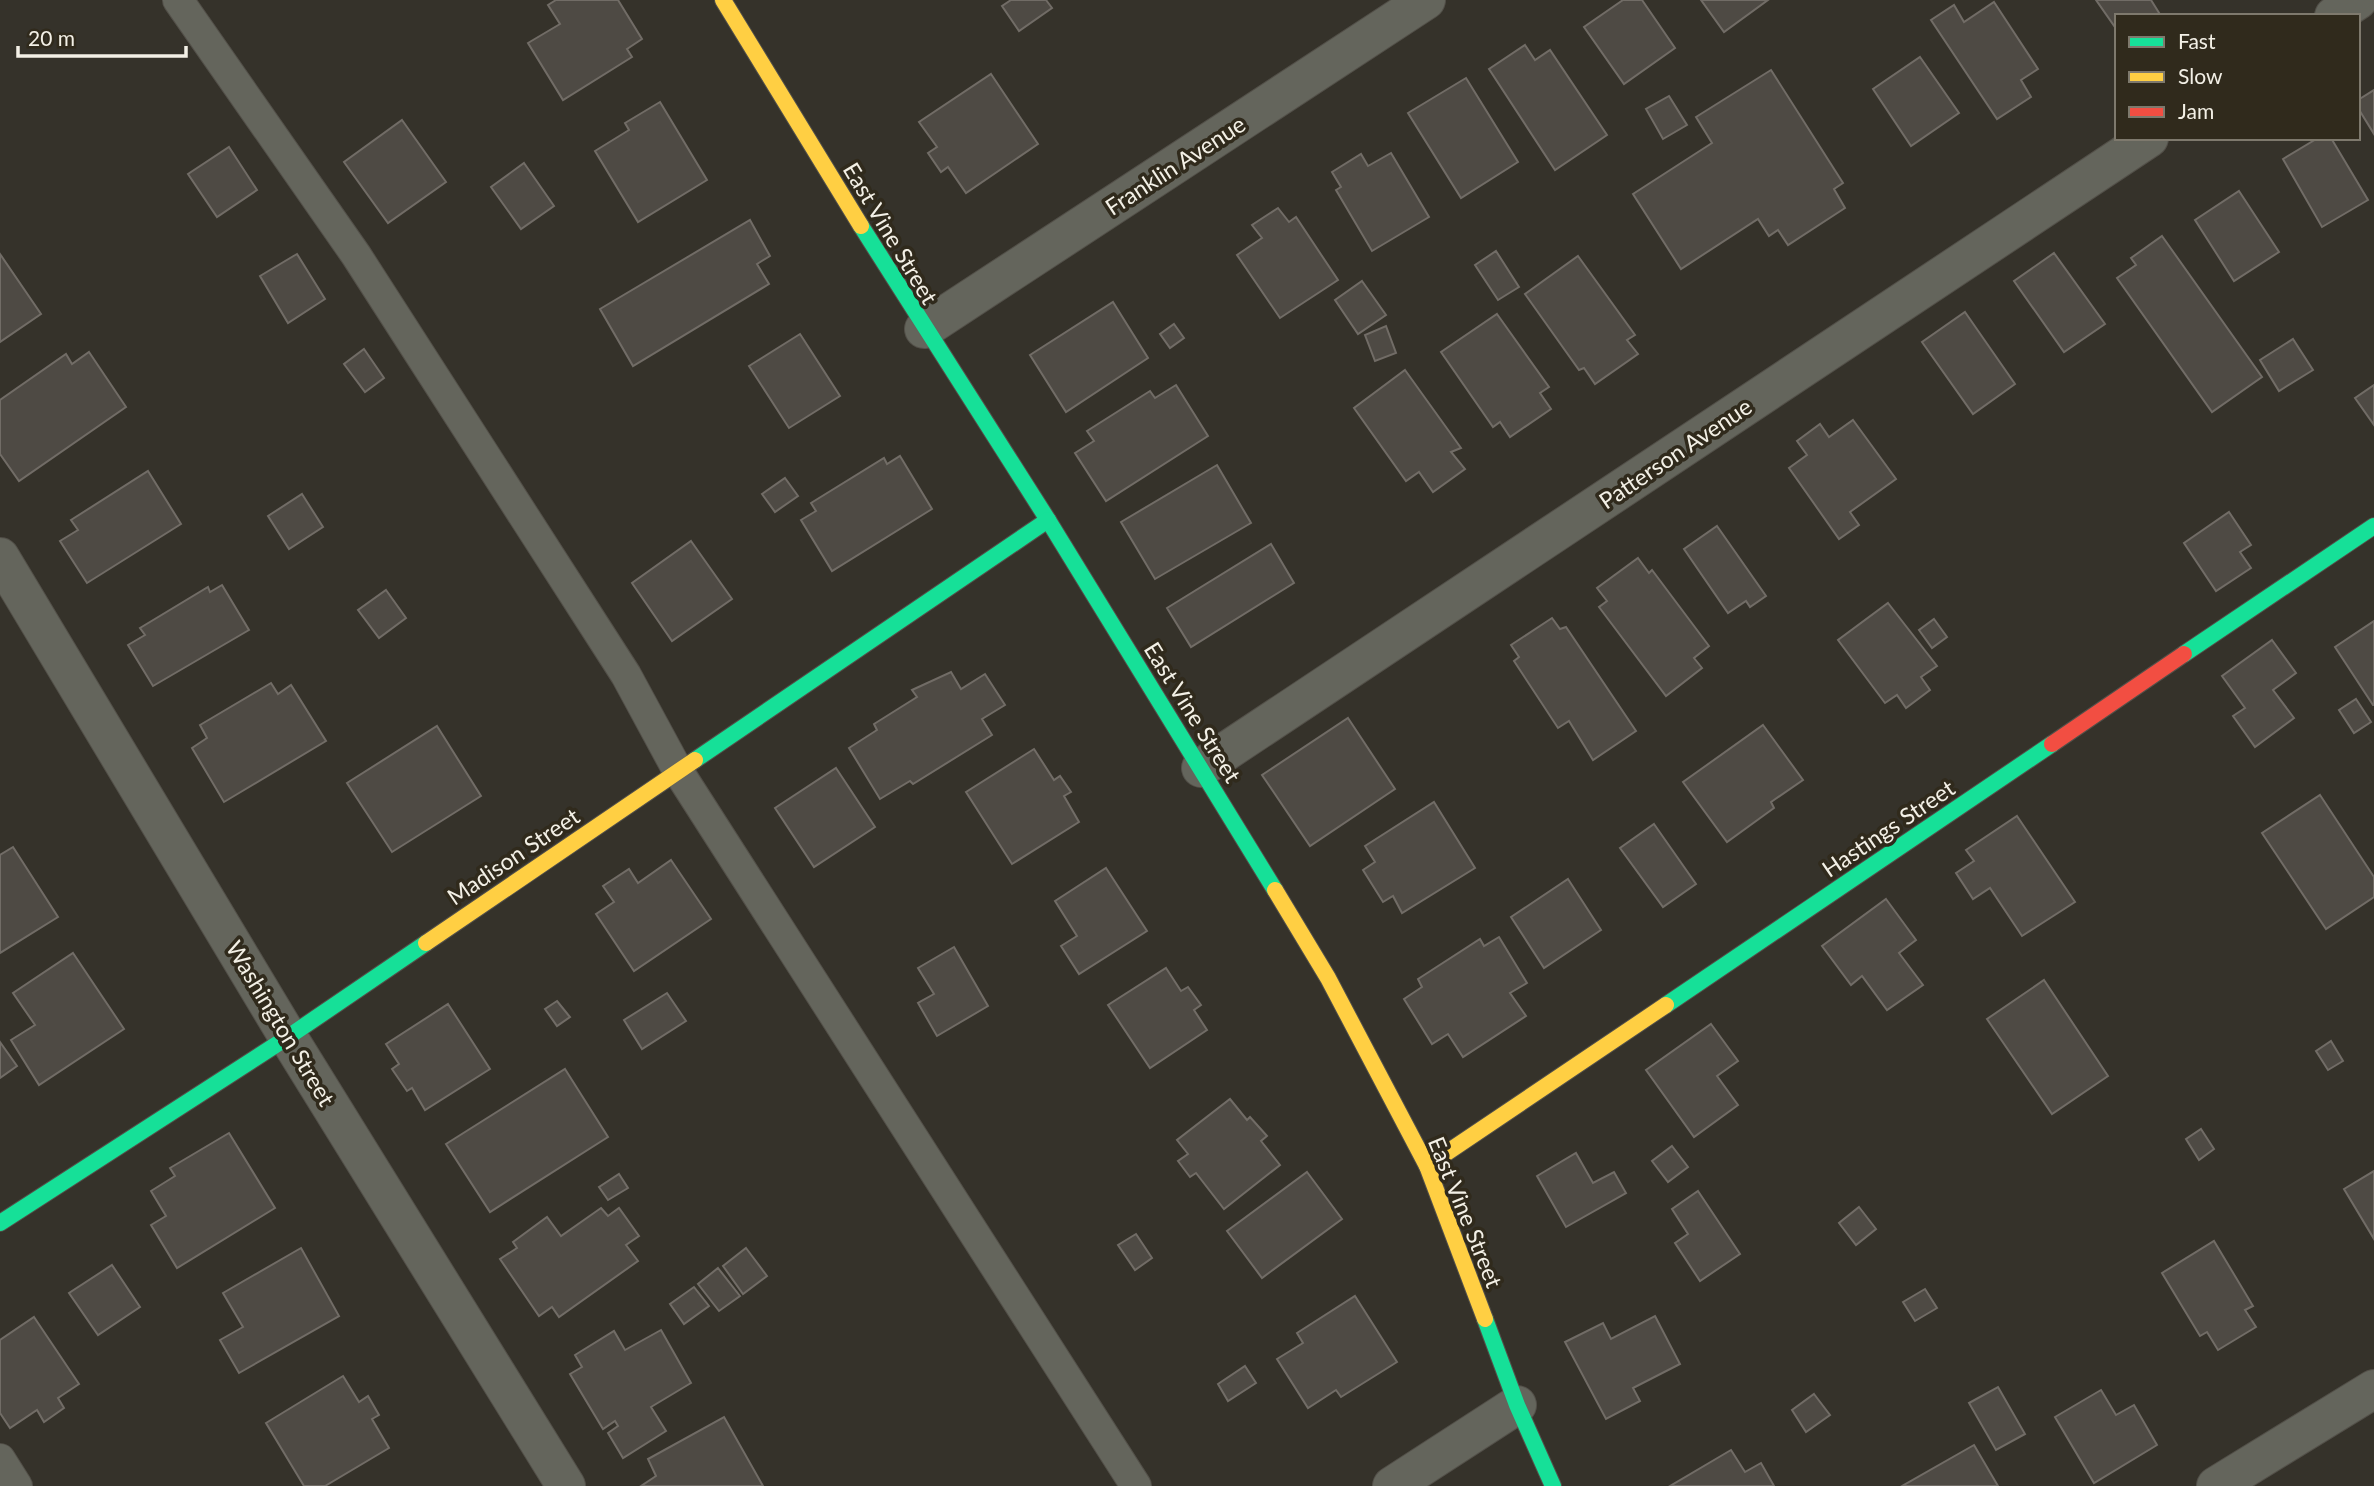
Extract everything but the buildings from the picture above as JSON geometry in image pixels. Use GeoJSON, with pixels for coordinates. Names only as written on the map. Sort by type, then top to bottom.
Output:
{"type":"FeatureCollection","features":[{"type":"Feature","properties":{"kind":"street","name":"East Vine Street"},"geometry":{"type":"LineString","coordinates":[[723,0],[924,329],[1048,520],[1328,978],[1427,1166],[1517,1405],[1553,1486]]}},
{"type":"Feature","properties":{"kind":"street","name":"Franklin Avenue"},"geometry":{"type":"LineString","coordinates":[[924,329],[1426,0]]}},
{"type":"Feature","properties":{"kind":"street"},"geometry":{"type":"LineString","coordinates":[[2337,14],[2358,0]]}},
{"type":"Feature","properties":{"kind":"street","name":"Patterson Avenue"},"geometry":{"type":"LineString","coordinates":[[1201,768],[2147,140]]}},
{"type":"Feature","properties":{"kind":"street","name":"Madison Street"},"geometry":{"type":"LineString","coordinates":[[0,1223],[288,1037],[1048,520]]}},
{"type":"Feature","properties":{"kind":"street","name":"Hastings Street"},"geometry":{"type":"LineString","coordinates":[[1427,1166],[2374,526]]}},
{"type":"Feature","properties":{"kind":"street","name":"Washington Street"},"geometry":{"type":"LineString","coordinates":[[0,557],[288,1037],[566,1486]]}},
{"type":"Feature","properties":{"kind":"street"},"geometry":{"type":"LineString","coordinates":[[2216,1486],[2374,1388]]}},
{"type":"Feature","properties":{"kind":"street"},"geometry":{"type":"LineString","coordinates":[[1392,1486],[1517,1405]]}},
{"type":"Feature","properties":{"kind":"lane"},"geometry":{"type":"LineString","coordinates":[[178,0],[356,255],[626,675],[678,771],[1136,1486]]}},
{"type":"Feature","properties":{"kind":"lane"},"geometry":{"type":"LineString","coordinates":[[0,1460],[17,1486]]}},
{"type":"Feature","properties":{"kind":"traffic: fast"},"geometry":{"type":"LineString","coordinates":[[861,226],[1048,520],[1275,890]]}},
{"type":"Feature","properties":{"kind":"traffic: fast"},"geometry":{"type":"LineString","coordinates":[[695,760],[1048,520]]}},
{"type":"Feature","properties":{"kind":"traffic: fast"},"geometry":{"type":"LineString","coordinates":[[2184,654],[2374,526]]}},
{"type":"Feature","properties":{"kind":"traffic: fast"},"geometry":{"type":"LineString","coordinates":[[1666,1005],[2052,744]]}},
{"type":"Feature","properties":{"kind":"traffic: fast"},"geometry":{"type":"LineString","coordinates":[[0,1223],[288,1037],[426,943]]}},
{"type":"Feature","properties":{"kind":"traffic: fast"},"geometry":{"type":"LineString","coordinates":[[1485,1319],[1517,1405],[1553,1486]]}},
{"type":"Feature","properties":{"kind":"traffic: slow"},"geometry":{"type":"LineString","coordinates":[[723,0],[861,226]]}},
{"type":"Feature","properties":{"kind":"traffic: slow"},"geometry":{"type":"LineString","coordinates":[[426,943],[695,760]]}},
{"type":"Feature","properties":{"kind":"traffic: slow"},"geometry":{"type":"LineString","coordinates":[[1275,890],[1328,978],[1427,1166],[1485,1319]]}},
{"type":"Feature","properties":{"kind":"traffic: slow"},"geometry":{"type":"LineString","coordinates":[[1427,1166],[1666,1005]]}},
{"type":"Feature","properties":{"kind":"traffic: jam"},"geometry":{"type":"LineString","coordinates":[[2052,744],[2184,654]]}}]}
